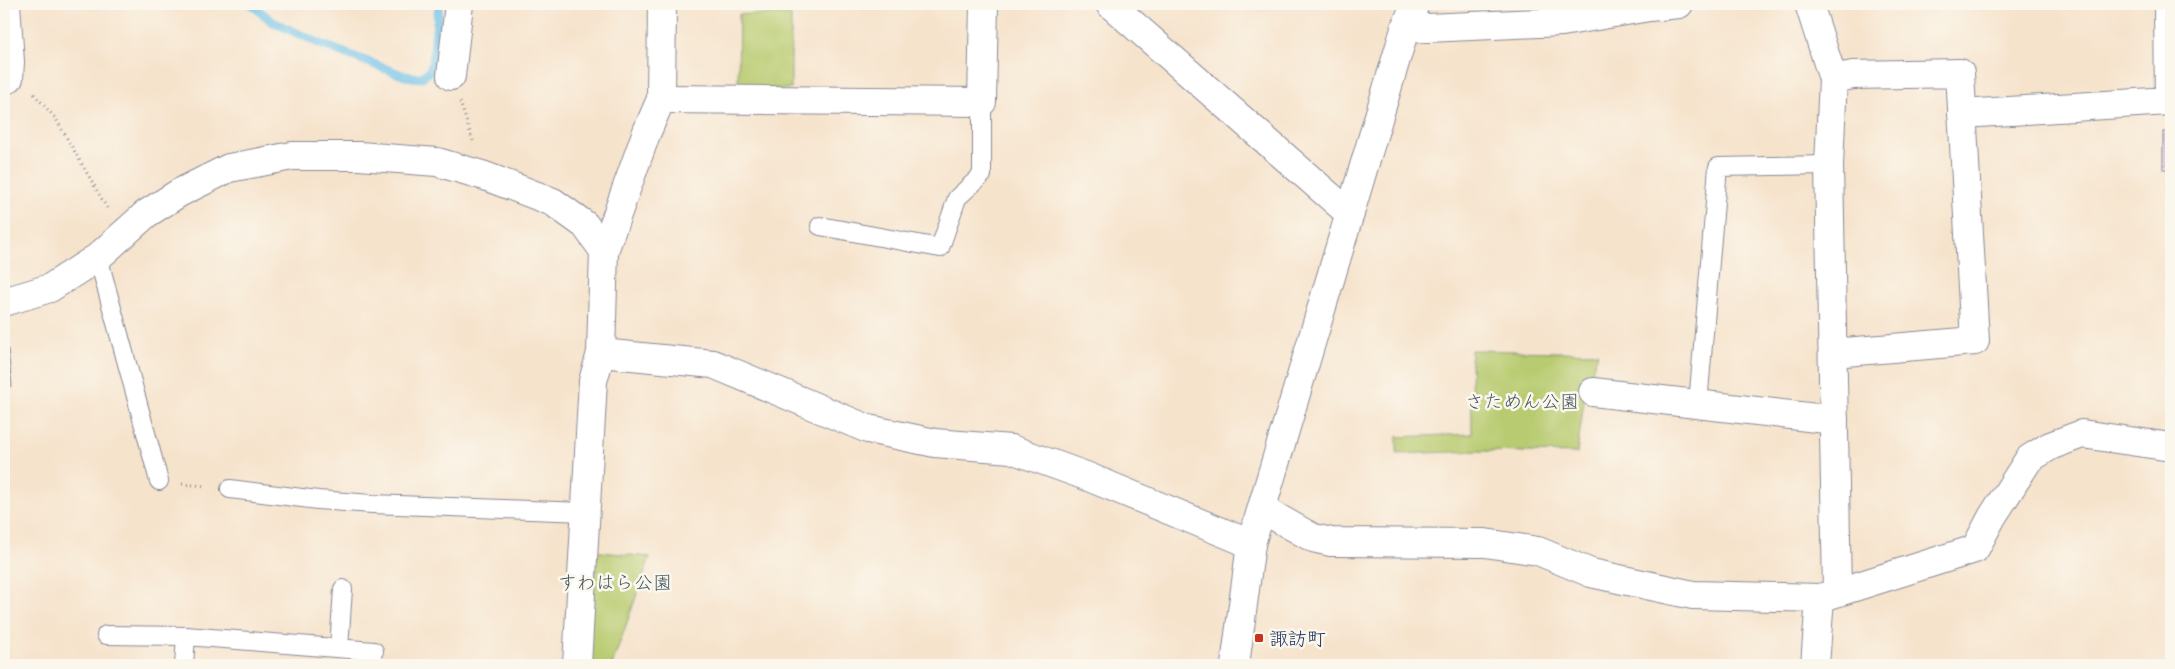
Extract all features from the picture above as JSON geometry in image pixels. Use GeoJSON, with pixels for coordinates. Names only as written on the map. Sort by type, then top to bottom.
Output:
{"type":"FeatureCollection","features":[{"type":"Feature","properties":{"kind":"street"},"geometry":{"type":"LineString","coordinates":[[6,4],[10,62],[7,79]]}},
{"type":"Feature","properties":{"kind":"street"},"geometry":{"type":"LineString","coordinates":[[451,76],[459,4]]}},
{"type":"Feature","properties":{"kind":"street"},"geometry":{"type":"LineString","coordinates":[[577,665],[593,381],[601,353],[604,251],[646,134],[661,99],[662,4]]}},
{"type":"Feature","properties":{"kind":"street"},"geometry":{"type":"LineString","coordinates":[[661,99],[982,102],[984,4]]}},
{"type":"Feature","properties":{"kind":"street"},"geometry":{"type":"LineString","coordinates":[[1110,4],[1350,214]]}},
{"type":"Feature","properties":{"kind":"street"},"geometry":{"type":"LineString","coordinates":[[1235,665],[1251,544],[1405,29],[1415,4]]}},
{"type":"Feature","properties":{"kind":"street"},"geometry":{"type":"LineString","coordinates":[[1405,29],[1562,22],[1649,5],[1679,4]]}},
{"type":"Feature","properties":{"kind":"street"},"geometry":{"type":"LineString","coordinates":[[1809,4],[1833,79],[1829,165],[1834,420],[1829,595],[1816,665]]}},
{"type":"Feature","properties":{"kind":"street"},"geometry":{"type":"LineString","coordinates":[[1962,114],[2169,100],[2168,4]]}},
{"type":"Feature","properties":{"kind":"street"},"geometry":{"type":"LineString","coordinates":[[1833,79],[1853,75],[1960,73],[1975,341],[1833,354]]}},
{"type":"Feature","properties":{"kind":"street"},"geometry":{"type":"LineString","coordinates":[[4,302],[50,288],[98,257],[146,214],[179,193],[229,168],[292,156],[359,156],[437,162],[485,176],[553,202],[585,225],[604,251]]}},
{"type":"Feature","properties":{"kind":"street"},"geometry":{"type":"LineString","coordinates":[[601,353],[714,364],[868,429],[935,443],[1018,452],[1086,476],[1251,544]]}},
{"type":"Feature","properties":{"kind":"street"},"geometry":{"type":"LineString","coordinates":[[1593,392],[1834,420]]}},
{"type":"Feature","properties":{"kind":"street"},"geometry":{"type":"LineString","coordinates":[[1262,509],[1313,538],[1331,542],[1485,543],[1538,551],[1591,573],[1693,595],[1829,595],[1975,549],[1992,517],[2029,459],[2050,446],[2082,434],[2171,447]]}},
{"type":"Feature","properties":{"kind":"lane"},"geometry":{"type":"LineString","coordinates":[[820,226],[940,248],[958,198],[982,176],[982,102]]}},
{"type":"Feature","properties":{"kind":"lane"},"geometry":{"type":"LineString","coordinates":[[1698,404],[1718,167],[1829,165]]}},
{"type":"Feature","properties":{"kind":"lane"},"geometry":{"type":"LineString","coordinates":[[98,257],[159,481]]}},
{"type":"Feature","properties":{"kind":"lane"},"geometry":{"type":"LineString","coordinates":[[230,489],[318,500],[372,504],[585,512]]}},
{"type":"Feature","properties":{"kind":"lane"},"geometry":{"type":"LineString","coordinates":[[339,648],[343,589]]}},
{"type":"Feature","properties":{"kind":"lane"},"geometry":{"type":"LineString","coordinates":[[106,635],[186,636],[374,651]]}},
{"type":"Feature","properties":{"kind":"lane"},"geometry":{"type":"LineString","coordinates":[[184,665],[186,636]]}},
{"type":"Feature","properties":{"kind":"path"},"geometry":{"type":"LineString","coordinates":[[451,76],[485,176]]}},
{"type":"Feature","properties":{"kind":"path"},"geometry":{"type":"LineString","coordinates":[[7,79],[24,82],[56,119],[122,235]]}},
{"type":"Feature","properties":{"kind":"path"},"geometry":{"type":"LineString","coordinates":[[159,481],[230,489]]}},
{"type":"Feature","properties":{"kind":"green space"},"geometry":{"type":"Polygon","coordinates":[[[739,14],[791,15],[791,89],[738,88],[739,14]]]}},
{"type":"Feature","properties":{"kind":"green space","name":"さためん公園"},"geometry":{"type":"Polygon","coordinates":[[[1471,350],[1598,353],[1585,394],[1577,453],[1479,451],[1397,454],[1397,437],[1472,434],[1471,350]]]}},
{"type":"Feature","properties":{"kind":"green space","name":"すわはら公園"},"geometry":{"type":"Polygon","coordinates":[[[592,551],[650,557],[612,665],[585,665],[592,551]]]}},
{"type":"Feature","properties":{"kind":"building"},"geometry":{"type":"Polygon","coordinates":[[[2163,132],[2171,132],[2171,169],[2163,169],[2163,132]]]}},
{"type":"Feature","properties":{"kind":"building"},"geometry":{"type":"Polygon","coordinates":[[[4,349],[8,349],[12,386],[4,387],[4,349]]]}},
{"type":"Feature","properties":{"kind":"waterway"},"geometry":{"type":"LineString","coordinates":[[251,4],[273,22],[323,45],[405,76],[420,78],[430,71],[433,61],[439,4]]}},
{"type":"Feature","properties":{"kind":"place","name":"諏訪町"},"geometry":{"type":"Point","coordinates":[1259,638]}}]}
